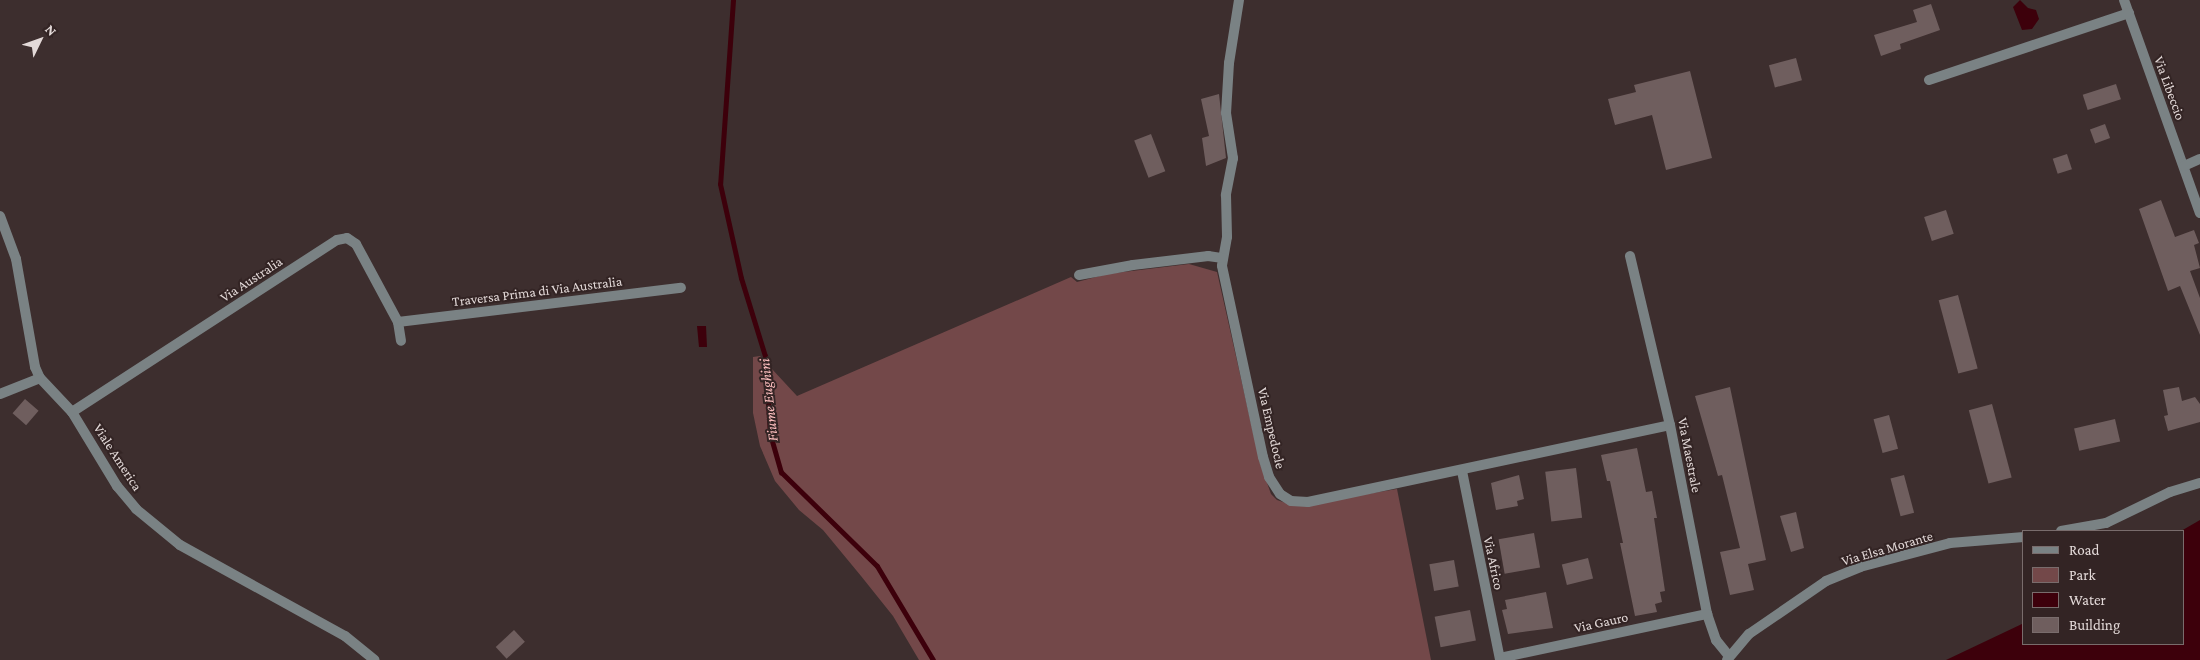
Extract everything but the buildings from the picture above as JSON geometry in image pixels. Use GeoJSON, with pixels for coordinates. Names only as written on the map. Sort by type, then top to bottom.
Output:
{"type":"FeatureCollection","features":[{"type":"Feature","properties":{"kind":"street","name":"Via Empedocle"},"geometry":{"type":"LineString","coordinates":[[1239,0],[1229,73],[1226,113],[1233,158],[1226,195],[1227,237],[1223,258],[1224,286],[1263,457],[1269,477],[1280,494],[1291,501],[1308,502],[1462,471],[1670,425]]}},
{"type":"Feature","properties":{"kind":"street","name":"Via Libeccio"},"geometry":{"type":"LineString","coordinates":[[2124,0],[2200,213]]}},
{"type":"Feature","properties":{"kind":"street"},"geometry":{"type":"LineString","coordinates":[[1929,80],[2129,13]]}},
{"type":"Feature","properties":{"kind":"street"},"geometry":{"type":"LineString","coordinates":[[2184,166],[2200,159]]}},
{"type":"Feature","properties":{"kind":"street","name":"Viale America"},"geometry":{"type":"LineString","coordinates":[[0,216],[16,259],[29,342],[40,378],[72,412],[118,486],[148,520],[200,558],[345,636],[375,660]]}},
{"type":"Feature","properties":{"kind":"street","name":"Via Australia"},"geometry":{"type":"LineString","coordinates":[[72,412],[337,240],[348,238],[356,244],[398,322],[401,341]]}},
{"type":"Feature","properties":{"kind":"street"},"geometry":{"type":"LineString","coordinates":[[1079,275],[1133,264],[1208,256],[1223,258]]}},
{"type":"Feature","properties":{"kind":"street","name":"Via Maestrale"},"geometry":{"type":"LineString","coordinates":[[1630,256],[1670,425],[1707,614],[1716,640],[1728,658]]}},
{"type":"Feature","properties":{"kind":"street","name":"Traversa Prima di Via Australia"},"geometry":{"type":"LineString","coordinates":[[398,322],[680,288]]}},
{"type":"Feature","properties":{"kind":"street"},"geometry":{"type":"LineString","coordinates":[[0,394],[40,378]]}},
{"type":"Feature","properties":{"kind":"street","name":"Via Africo"},"geometry":{"type":"LineString","coordinates":[[1462,471],[1500,659]]}},
{"type":"Feature","properties":{"kind":"street"},"geometry":{"type":"LineString","coordinates":[[2067,530],[2106,523],[2170,492],[2200,483]]}},
{"type":"Feature","properties":{"kind":"street","name":"Via Elsa Morante"},"geometry":{"type":"LineString","coordinates":[[1728,658],[1749,634],[1826,581],[1860,567],[1950,544],[2022,537]]}},
{"type":"Feature","properties":{"kind":"street","name":"Via Gauro"},"geometry":{"type":"LineString","coordinates":[[1500,659],[1707,614]]}},
{"type":"Feature","properties":{"kind":"green space"},"geometry":{"type":"Polygon","coordinates":[[[1189,264],[1217,272],[1260,463],[1271,494],[1277,500],[1295,506],[1397,489],[1431,660],[919,660],[893,616],[861,576],[823,530],[799,510],[775,481],[760,446],[753,413],[753,357],[760,356],[797,396],[1071,277],[1077,282],[1107,274],[1189,264]]]}},
{"type":"Feature","properties":{"kind":"water"},"geometry":{"type":"Polygon","coordinates":[[[2020,0],[2028,8],[2036,10],[2039,19],[2032,29],[2022,30],[2013,7],[2020,0]]]}},
{"type":"Feature","properties":{"kind":"water"},"geometry":{"type":"Polygon","coordinates":[[[697,326],[706,326],[707,347],[699,347],[697,326]]]}},
{"type":"Feature","properties":{"kind":"water"},"geometry":{"type":"Polygon","coordinates":[[[2200,520],[2200,660],[1946,660],[2022,624],[2022,645],[2185,645],[2185,530],[2183,530],[2200,520]]]}},
{"type":"Feature","properties":{"kind":"waterway","name":"Fiume Eughini"},"geometry":{"type":"LineString","coordinates":[[733,0],[720,184],[741,278],[765,356],[770,434],[781,472],[877,566],[933,660]]}}]}
